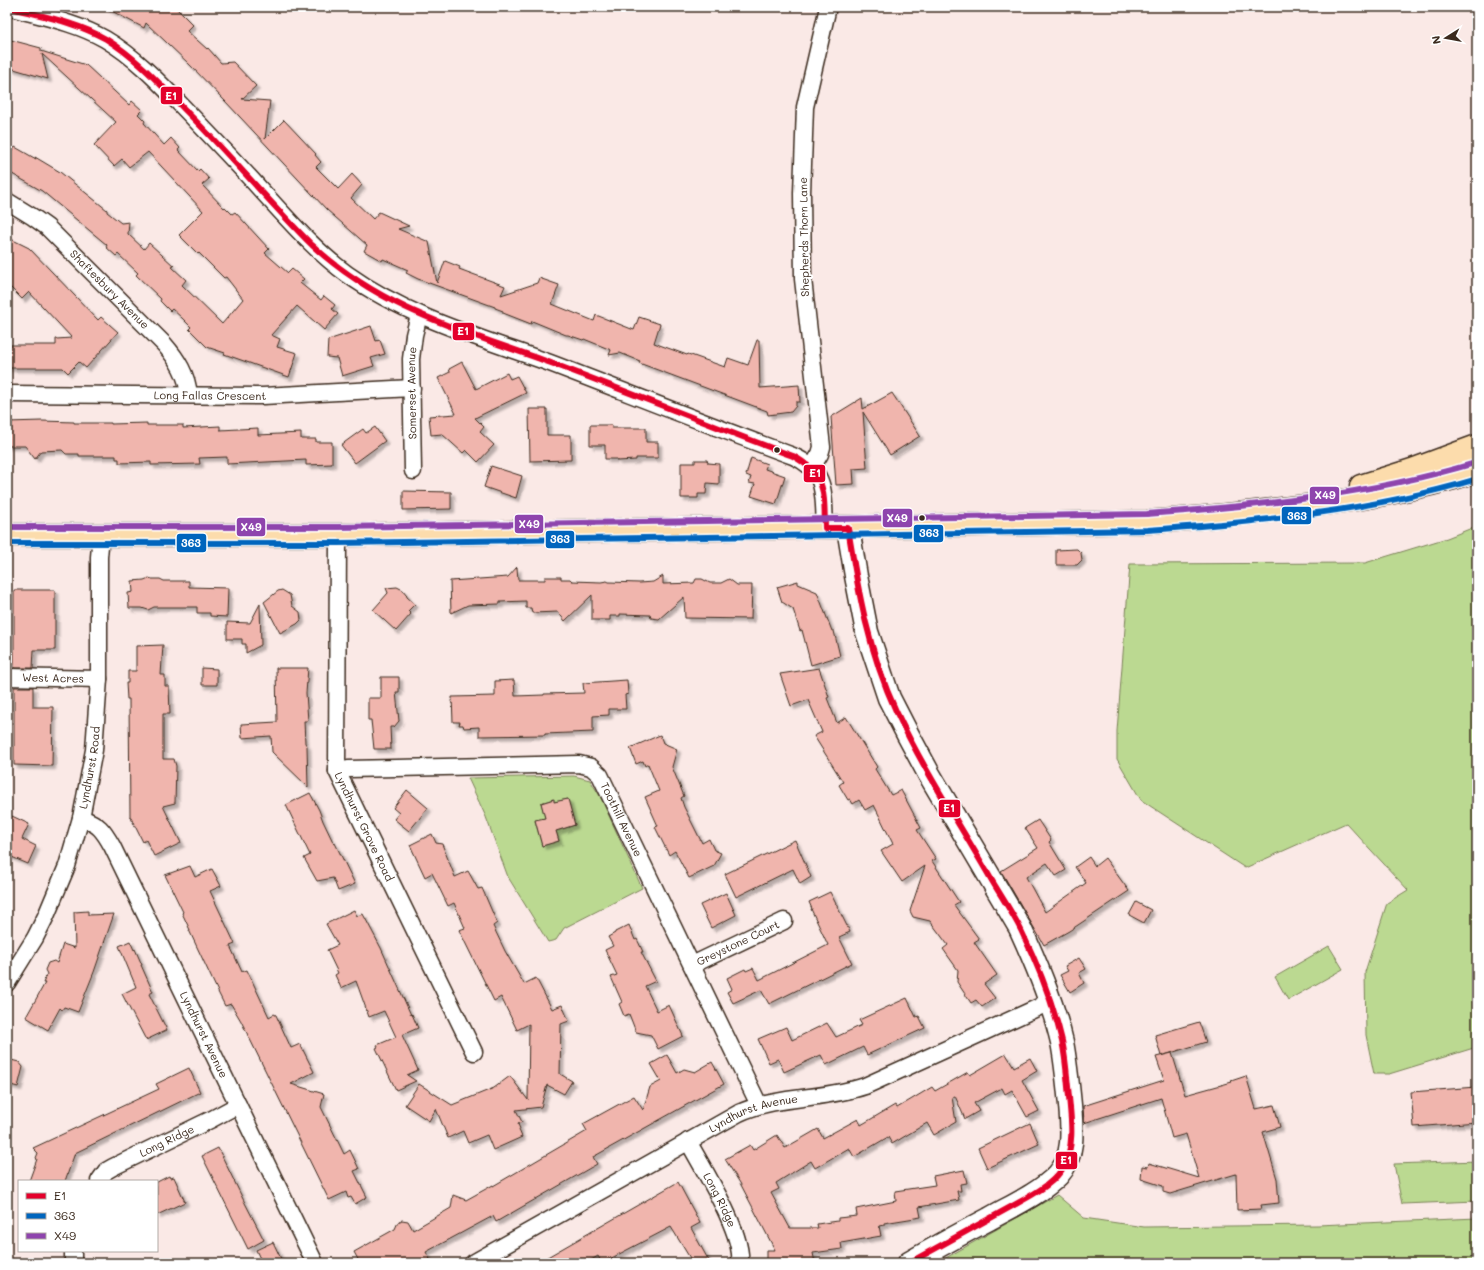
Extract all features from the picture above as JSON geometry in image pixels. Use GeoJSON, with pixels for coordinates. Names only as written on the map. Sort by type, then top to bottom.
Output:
{"type":"FeatureCollection","features":[{"type":"Feature","properties":{"kind":"main road"},"geometry":{"type":"LineString","coordinates":[[1265,511],[1339,493],[1412,470],[1477,446]]}},
{"type":"Feature","properties":{"kind":"main road"},"geometry":{"type":"LineString","coordinates":[[7,535],[338,535],[658,529],[848,528],[1146,522],[1208,518],[1333,503],[1400,491],[1477,471]]}},
{"type":"Feature","properties":{"kind":"street"},"geometry":{"type":"LineString","coordinates":[[8,7],[81,28],[102,37],[126,53],[148,71],[319,251],[346,273],[390,301],[419,315],[793,456],[812,467],[820,480],[825,528]]}},
{"type":"Feature","properties":{"kind":"street","name":"Shepherds Thorn Lane"},"geometry":{"type":"LineString","coordinates":[[812,467],[820,454],[822,447],[803,279],[802,193],[806,107],[828,7]]}},
{"type":"Feature","properties":{"kind":"street","name":"Shaftesbury Avenue"},"geometry":{"type":"LineString","coordinates":[[7,201],[47,227],[164,344],[181,366],[187,382],[189,395]]}},
{"type":"Feature","properties":{"kind":"street","name":"Somerset Avenue"},"geometry":{"type":"LineString","coordinates":[[413,471],[412,350],[419,315]]}},
{"type":"Feature","properties":{"kind":"street","name":"Long Fallas Crescent"},"geometry":{"type":"LineString","coordinates":[[7,394],[263,396],[412,388]]}},
{"type":"Feature","properties":{"kind":"street"},"geometry":{"type":"LineString","coordinates":[[848,528],[867,632],[890,698],[929,774],[1020,928],[1032,954],[1050,1002],[1062,1043],[1068,1083],[1072,1132],[1071,1147],[1066,1164],[1058,1174],[1049,1183],[1022,1201],[909,1263]]}},
{"type":"Feature","properties":{"kind":"street","name":"Lyndhurst Grove Road"},"geometry":{"type":"LineString","coordinates":[[338,535],[337,771],[474,1052]]}},
{"type":"Feature","properties":{"kind":"street","name":"Lyndhurst Road"},"geometry":{"type":"LineString","coordinates":[[7,983],[35,938],[46,916],[67,866],[81,818],[94,750],[99,679],[99,557],[101,536]]}},
{"type":"Feature","properties":{"kind":"street","name":"West Acres"},"geometry":{"type":"LineString","coordinates":[[7,677],[99,679]]}},
{"type":"Feature","properties":{"kind":"street","name":"Toothill Avenue"},"geometry":{"type":"LineString","coordinates":[[337,771],[348,769],[572,764],[580,764],[591,767],[600,775],[759,1105]]}},
{"type":"Feature","properties":{"kind":"street","name":"Lyndhurst Avenue"},"geometry":{"type":"LineString","coordinates":[[81,818],[97,825],[104,831],[112,846],[315,1263]]}},
{"type":"Feature","properties":{"kind":"street","name":"Greystone Court"},"geometry":{"type":"LineString","coordinates":[[692,965],[784,921]]}},
{"type":"Feature","properties":{"kind":"street","name":"Lyndhurst Avenue"},"geometry":{"type":"LineString","coordinates":[[473,1263],[730,1117],[759,1105],[774,1101],[838,1092],[865,1086],[1050,1002]]}},
{"type":"Feature","properties":{"kind":"street","name":"Long Ridge"},"geometry":{"type":"LineString","coordinates":[[100,1180],[106,1171],[113,1167],[238,1105]]}},
{"type":"Feature","properties":{"kind":"street","name":"Long Ridge"},"geometry":{"type":"LineString","coordinates":[[688,1141],[728,1215],[740,1248],[740,1263]]}},
{"type":"Feature","properties":{"kind":"street"},"geometry":{"type":"LineString","coordinates":[[73,1252],[73,1263]]}},
{"type":"Feature","properties":{"kind":"green space"},"geometry":{"type":"Polygon","coordinates":[[[1477,526],[1477,1047],[1389,1074],[1374,1074],[1366,1035],[1365,972],[1387,903],[1408,890],[1346,823],[1245,868],[1141,800],[1117,759],[1117,731],[1130,564],[1365,563],[1447,538],[1477,526]]]}},
{"type":"Feature","properties":{"kind":"green space"},"geometry":{"type":"Polygon","coordinates":[[[574,776],[590,780],[600,796],[642,888],[564,928],[556,940],[548,942],[508,877],[486,817],[468,778],[574,776]],[[553,799],[541,803],[545,818],[535,821],[542,846],[559,841],[556,831],[575,825],[568,799],[554,802],[553,799]]]}},
{"type":"Feature","properties":{"kind":"green space"},"geometry":{"type":"Polygon","coordinates":[[[1329,946],[1343,969],[1288,1000],[1275,977],[1329,946]]]}},
{"type":"Feature","properties":{"kind":"green space"},"geometry":{"type":"Polygon","coordinates":[[[1477,1161],[1477,1201],[1402,1204],[1394,1164],[1477,1161]]]}},
{"type":"Feature","properties":{"kind":"green space"},"geometry":{"type":"Polygon","coordinates":[[[1057,1195],[1084,1218],[1144,1227],[1318,1225],[1477,1218],[1477,1263],[937,1263],[1057,1195]]]}},
{"type":"Feature","properties":{"kind":"building"},"geometry":{"type":"Polygon","coordinates":[[[104,7],[175,7],[193,25],[187,31],[207,49],[208,48],[221,63],[233,62],[256,86],[242,99],[270,101],[265,139],[284,120],[316,154],[315,155],[321,162],[316,167],[338,189],[352,174],[362,185],[351,198],[373,219],[379,212],[409,226],[398,229],[429,242],[437,283],[445,261],[460,267],[459,269],[505,286],[501,295],[537,283],[539,278],[559,285],[552,304],[594,321],[596,315],[634,330],[639,317],[660,324],[654,343],[725,367],[728,358],[748,365],[757,340],[759,340],[760,388],[799,385],[800,402],[796,402],[796,406],[791,412],[768,415],[767,411],[639,363],[640,361],[620,353],[609,355],[611,350],[584,339],[566,335],[532,321],[531,324],[503,313],[503,311],[495,307],[418,279],[406,273],[408,270],[383,259],[382,261],[364,251],[367,245],[327,210],[225,101],[146,23],[144,28],[104,7]]]}},
{"type":"Feature","properties":{"kind":"building"},"geometry":{"type":"Polygon","coordinates":[[[7,39],[41,48],[41,51],[86,65],[129,105],[132,101],[142,110],[138,114],[145,121],[144,123],[164,145],[171,138],[180,148],[178,150],[198,171],[200,169],[209,179],[202,185],[224,208],[225,207],[232,214],[235,212],[269,249],[265,253],[288,273],[292,269],[304,279],[300,283],[321,300],[324,296],[335,305],[332,309],[338,314],[324,330],[297,306],[271,335],[280,339],[277,347],[297,353],[289,377],[207,347],[189,329],[191,327],[172,309],[170,311],[160,301],[161,299],[136,275],[138,273],[118,254],[116,256],[106,247],[107,245],[42,191],[7,171],[7,148],[12,151],[15,147],[60,172],[121,223],[129,222],[128,234],[144,249],[149,243],[174,266],[172,267],[186,280],[182,285],[222,324],[243,299],[226,277],[224,278],[179,235],[203,211],[148,152],[129,167],[122,159],[114,166],[94,145],[116,122],[42,54],[48,79],[7,67],[7,39]]]}},
{"type":"Feature","properties":{"kind":"building"},"geometry":{"type":"Polygon","coordinates":[[[7,237],[29,248],[98,320],[101,317],[118,332],[86,368],[79,362],[68,373],[63,368],[7,368],[7,345],[56,345],[56,339],[72,338],[29,292],[22,299],[7,284],[7,237]]]}},
{"type":"Feature","properties":{"kind":"building"},"geometry":{"type":"Polygon","coordinates":[[[371,326],[376,341],[380,340],[385,354],[371,358],[374,366],[342,376],[337,358],[327,357],[328,340],[371,326]]]}},
{"type":"Feature","properties":{"kind":"building"},"geometry":{"type":"Polygon","coordinates":[[[462,362],[476,389],[507,373],[510,379],[517,376],[526,393],[475,418],[484,427],[480,432],[494,445],[478,462],[466,450],[463,453],[442,434],[431,435],[429,416],[456,414],[438,378],[450,372],[449,369],[462,362]]]}},
{"type":"Feature","properties":{"kind":"building"},"geometry":{"type":"Polygon","coordinates":[[[892,393],[920,436],[890,455],[863,412],[867,468],[853,469],[854,484],[836,485],[831,417],[862,398],[863,409],[892,393]]]}},
{"type":"Feature","properties":{"kind":"building"},"geometry":{"type":"Polygon","coordinates":[[[529,409],[547,409],[547,435],[571,435],[571,460],[530,461],[529,409]]]}},
{"type":"Feature","properties":{"kind":"building"},"geometry":{"type":"Polygon","coordinates":[[[42,421],[111,424],[147,423],[147,425],[183,425],[183,428],[220,426],[220,430],[258,428],[258,435],[301,433],[301,439],[316,439],[316,442],[332,442],[332,464],[306,465],[306,460],[227,464],[227,457],[199,458],[200,464],[151,465],[151,462],[119,463],[119,459],[116,459],[116,456],[79,456],[79,454],[66,454],[62,450],[41,451],[35,459],[25,446],[7,446],[7,422],[42,421]]]}},
{"type":"Feature","properties":{"kind":"building"},"geometry":{"type":"Polygon","coordinates":[[[590,425],[612,425],[612,428],[646,428],[646,442],[658,442],[658,458],[636,458],[636,460],[617,461],[617,459],[605,459],[605,445],[590,445],[590,425]]]}},
{"type":"Feature","properties":{"kind":"building"},"geometry":{"type":"Polygon","coordinates":[[[375,427],[385,441],[355,463],[341,445],[363,429],[366,433],[375,427]]]}},
{"type":"Feature","properties":{"kind":"building"},"geometry":{"type":"Polygon","coordinates":[[[751,458],[767,464],[765,469],[785,476],[776,504],[751,496],[755,484],[749,483],[751,477],[746,475],[751,458]]]}},
{"type":"Feature","properties":{"kind":"building"},"geometry":{"type":"Polygon","coordinates":[[[695,460],[707,460],[708,463],[719,464],[719,484],[707,483],[706,494],[698,494],[698,498],[681,498],[681,463],[695,463],[695,460]]]}},
{"type":"Feature","properties":{"kind":"building"},"geometry":{"type":"Polygon","coordinates":[[[491,466],[522,476],[516,498],[484,487],[491,466]]]}},
{"type":"Feature","properties":{"kind":"building"},"geometry":{"type":"Polygon","coordinates":[[[403,491],[451,492],[451,509],[403,510],[403,491]]]}},
{"type":"Feature","properties":{"kind":"building"},"geometry":{"type":"Polygon","coordinates":[[[1077,549],[1081,553],[1082,560],[1077,565],[1056,565],[1056,550],[1077,549]]]}},
{"type":"Feature","properties":{"kind":"building"},"geometry":{"type":"Polygon","coordinates":[[[517,567],[518,580],[545,580],[545,577],[561,577],[561,579],[570,579],[572,581],[639,583],[653,582],[663,576],[663,584],[694,583],[696,579],[702,579],[710,583],[721,583],[729,579],[737,585],[752,585],[751,619],[685,618],[684,597],[659,619],[651,618],[650,615],[620,614],[620,616],[610,616],[610,620],[592,620],[592,595],[565,621],[558,612],[532,613],[531,608],[526,608],[526,601],[500,602],[500,604],[468,605],[451,613],[450,581],[508,577],[517,567]]]}},
{"type":"Feature","properties":{"kind":"building"},"geometry":{"type":"Polygon","coordinates":[[[149,578],[164,581],[189,581],[189,587],[228,588],[227,617],[210,616],[210,613],[197,613],[197,607],[154,607],[148,610],[142,608],[129,608],[128,593],[133,592],[132,581],[149,578]]]}},
{"type":"Feature","properties":{"kind":"building"},"geometry":{"type":"Polygon","coordinates":[[[798,581],[798,584],[817,592],[832,631],[834,631],[840,656],[811,665],[802,630],[800,631],[793,609],[782,602],[777,587],[798,581]]]}},
{"type":"Feature","properties":{"kind":"building"},"geometry":{"type":"Polygon","coordinates":[[[397,587],[403,590],[407,597],[415,604],[408,611],[411,614],[396,631],[373,610],[388,593],[386,588],[397,587]]]}},
{"type":"Feature","properties":{"kind":"building"},"geometry":{"type":"Polygon","coordinates":[[[14,590],[55,590],[55,650],[34,650],[33,668],[14,668],[14,590]]]}},
{"type":"Feature","properties":{"kind":"building"},"geometry":{"type":"Polygon","coordinates":[[[282,590],[290,595],[292,606],[300,612],[301,620],[297,624],[280,633],[264,602],[278,591],[282,590]]]}},
{"type":"Feature","properties":{"kind":"building"},"geometry":{"type":"Polygon","coordinates":[[[260,604],[261,645],[246,653],[246,644],[242,644],[242,639],[227,639],[227,622],[250,623],[260,604]]]}},
{"type":"Feature","properties":{"kind":"building"},"geometry":{"type":"Polygon","coordinates":[[[163,645],[161,675],[165,675],[165,686],[169,686],[170,714],[163,714],[163,759],[174,759],[176,766],[175,803],[163,806],[181,843],[154,856],[146,840],[143,842],[130,816],[129,699],[127,699],[126,683],[128,683],[128,671],[136,671],[136,646],[163,645]]]}},
{"type":"Feature","properties":{"kind":"building"},"geometry":{"type":"Polygon","coordinates":[[[202,668],[217,669],[217,685],[202,685],[202,668]]]}},
{"type":"Feature","properties":{"kind":"building"},"geometry":{"type":"Polygon","coordinates":[[[276,668],[308,668],[306,693],[308,721],[304,721],[305,743],[307,746],[308,787],[272,752],[271,736],[242,738],[241,724],[277,722],[276,668]]]}},
{"type":"Feature","properties":{"kind":"building"},"geometry":{"type":"Polygon","coordinates":[[[819,668],[829,697],[827,698],[837,723],[846,717],[877,767],[875,769],[891,795],[901,790],[921,828],[917,830],[936,859],[932,861],[959,902],[954,905],[979,939],[974,942],[997,975],[984,984],[995,998],[982,1007],[976,1000],[971,1003],[957,982],[958,970],[943,949],[948,945],[930,921],[913,917],[910,911],[925,866],[902,882],[881,851],[893,844],[874,805],[865,810],[859,800],[853,804],[850,799],[848,800],[839,785],[843,782],[814,736],[822,732],[808,700],[791,706],[780,674],[819,668]]]}},
{"type":"Feature","properties":{"kind":"building"},"geometry":{"type":"Polygon","coordinates":[[[381,677],[399,677],[399,692],[396,692],[399,721],[394,727],[390,727],[391,749],[374,749],[371,720],[368,720],[368,698],[381,698],[381,677]]]}},
{"type":"Feature","properties":{"kind":"building"},"geometry":{"type":"Polygon","coordinates":[[[514,680],[515,696],[584,693],[583,683],[627,680],[628,694],[625,695],[626,709],[609,709],[609,715],[593,716],[593,732],[545,735],[479,736],[479,727],[464,728],[463,725],[459,725],[460,722],[453,722],[452,697],[495,696],[495,681],[514,680]]]}},
{"type":"Feature","properties":{"kind":"building"},"geometry":{"type":"Polygon","coordinates":[[[14,687],[33,687],[33,707],[53,707],[52,766],[14,765],[14,687]]]}},
{"type":"Feature","properties":{"kind":"building"},"geometry":{"type":"Polygon","coordinates":[[[660,735],[663,743],[677,749],[672,767],[684,796],[681,798],[684,807],[702,843],[709,839],[714,850],[721,853],[714,866],[689,878],[675,851],[669,855],[655,827],[658,826],[645,797],[659,791],[648,764],[645,766],[643,761],[636,764],[630,748],[660,735]]]}},
{"type":"Feature","properties":{"kind":"building"},"geometry":{"type":"Polygon","coordinates":[[[407,790],[428,808],[409,831],[394,819],[399,813],[393,808],[407,790]]]}},
{"type":"Feature","properties":{"kind":"building"},"geometry":{"type":"Polygon","coordinates":[[[310,793],[355,884],[338,891],[333,878],[317,881],[304,858],[310,855],[286,805],[310,793]]]}},
{"type":"Feature","properties":{"kind":"building"},"geometry":{"type":"Polygon","coordinates":[[[554,799],[554,802],[568,799],[575,825],[556,831],[559,841],[542,846],[535,820],[545,818],[541,803],[554,799]]]}},
{"type":"Feature","properties":{"kind":"building"},"geometry":{"type":"Polygon","coordinates":[[[12,816],[29,824],[22,839],[36,846],[28,864],[7,855],[7,827],[12,816]]]}},
{"type":"Feature","properties":{"kind":"building"},"geometry":{"type":"Polygon","coordinates":[[[1038,820],[1051,840],[1049,842],[1066,870],[1056,876],[1047,863],[1026,877],[1045,912],[1086,883],[1075,867],[1089,857],[1095,866],[1105,858],[1129,891],[1069,931],[1044,945],[1001,871],[1038,848],[1025,828],[1038,820]]]}},
{"type":"Feature","properties":{"kind":"building"},"geometry":{"type":"Polygon","coordinates":[[[432,834],[436,843],[442,844],[455,877],[468,871],[478,889],[482,888],[497,923],[493,926],[505,951],[524,984],[536,978],[552,1009],[562,1005],[569,1021],[561,1024],[560,1074],[572,1081],[564,1094],[547,1085],[541,1107],[516,1110],[522,1122],[518,1124],[522,1137],[493,1150],[487,1135],[468,1143],[463,1131],[448,1138],[436,1109],[429,1121],[405,1105],[419,1084],[452,1105],[494,1088],[510,1076],[528,1100],[529,1024],[517,1030],[501,997],[494,1001],[459,930],[465,928],[454,903],[448,906],[432,873],[425,877],[410,845],[432,834]]]}},
{"type":"Feature","properties":{"kind":"building"},"geometry":{"type":"Polygon","coordinates":[[[795,840],[811,877],[800,884],[793,869],[736,897],[725,874],[795,840]]]}},
{"type":"Feature","properties":{"kind":"building"},"geometry":{"type":"Polygon","coordinates":[[[190,866],[195,877],[212,869],[221,886],[210,891],[235,944],[230,946],[242,972],[247,970],[269,1017],[274,1014],[276,1015],[291,1048],[300,1044],[314,1072],[291,1084],[324,1094],[321,1107],[344,1154],[350,1150],[359,1169],[354,1171],[367,1197],[355,1204],[351,1197],[348,1198],[346,1192],[329,1200],[241,1021],[231,1004],[225,1006],[219,994],[165,875],[190,866]]]}},
{"type":"Feature","properties":{"kind":"building"},"geometry":{"type":"Polygon","coordinates":[[[830,892],[850,932],[839,937],[852,963],[769,1004],[761,990],[733,1003],[727,992],[732,989],[727,978],[745,969],[746,971],[753,968],[759,980],[828,945],[809,902],[830,892]]]}},
{"type":"Feature","properties":{"kind":"building"},"geometry":{"type":"Polygon","coordinates":[[[726,893],[736,915],[711,928],[700,905],[726,893]]]}},
{"type":"Feature","properties":{"kind":"building"},"geometry":{"type":"Polygon","coordinates":[[[1136,902],[1151,910],[1144,923],[1129,915],[1136,902]]]}},
{"type":"Feature","properties":{"kind":"building"},"geometry":{"type":"Polygon","coordinates":[[[354,910],[357,916],[363,914],[381,948],[418,1028],[402,1035],[418,1070],[407,1075],[416,1081],[396,1090],[376,1048],[378,1047],[377,1045],[396,1037],[384,1011],[369,1017],[356,981],[341,988],[335,975],[338,973],[327,950],[338,945],[326,924],[354,910]]]}},
{"type":"Feature","properties":{"kind":"building"},"geometry":{"type":"Polygon","coordinates":[[[88,911],[88,915],[114,914],[94,972],[78,1012],[64,1007],[62,1010],[60,1008],[48,1030],[26,1017],[45,983],[43,983],[47,974],[45,970],[48,963],[54,961],[57,963],[63,944],[75,948],[74,912],[88,911]]]}},
{"type":"Feature","properties":{"kind":"building"},"geometry":{"type":"Polygon","coordinates":[[[629,925],[656,981],[645,986],[657,1011],[669,1005],[683,1036],[658,1049],[651,1035],[636,1032],[629,1014],[624,1016],[619,1004],[622,1002],[611,977],[617,975],[605,950],[613,946],[608,937],[629,925]]]}},
{"type":"Feature","properties":{"kind":"building"},"geometry":{"type":"Polygon","coordinates":[[[130,941],[134,950],[135,949],[153,992],[149,994],[167,1030],[146,1040],[122,994],[136,987],[119,946],[130,941]]]}},
{"type":"Feature","properties":{"kind":"building"},"geometry":{"type":"Polygon","coordinates":[[[1079,958],[1086,969],[1079,973],[1084,983],[1070,992],[1060,975],[1068,971],[1065,966],[1079,958]]]}},
{"type":"Feature","properties":{"kind":"building"},"geometry":{"type":"Polygon","coordinates":[[[907,998],[916,1017],[919,1016],[925,1028],[867,1055],[863,1047],[826,1065],[821,1055],[784,1072],[778,1059],[769,1063],[758,1039],[786,1027],[792,1040],[827,1023],[836,1037],[862,1025],[859,1020],[907,998]]]}},
{"type":"Feature","properties":{"kind":"building"},"geometry":{"type":"Polygon","coordinates":[[[1199,1022],[1206,1042],[1161,1056],[1155,1035],[1199,1022]]]}},
{"type":"Feature","properties":{"kind":"building"},"geometry":{"type":"Polygon","coordinates":[[[1172,1053],[1185,1095],[1232,1082],[1231,1081],[1246,1076],[1256,1109],[1274,1105],[1280,1127],[1263,1132],[1277,1179],[1279,1203],[1261,1205],[1262,1209],[1237,1210],[1236,1174],[1170,1194],[1163,1192],[1163,1186],[1141,1179],[1142,1166],[1148,1167],[1149,1163],[1199,1178],[1186,1134],[1172,1138],[1161,1098],[1084,1123],[1083,1106],[1164,1080],[1156,1057],[1172,1053]]]}},
{"type":"Feature","properties":{"kind":"building"},"geometry":{"type":"Polygon","coordinates":[[[1006,1054],[1014,1067],[1030,1058],[1037,1071],[1022,1080],[1039,1111],[1027,1117],[1012,1090],[1005,1094],[1002,1088],[974,1103],[979,1111],[965,1119],[955,1096],[952,1097],[956,1122],[934,1135],[927,1123],[892,1144],[888,1137],[854,1157],[849,1148],[815,1168],[811,1161],[776,1183],[779,1189],[771,1193],[790,1228],[818,1228],[817,1224],[838,1221],[838,1218],[857,1216],[856,1209],[896,1201],[895,1191],[935,1185],[933,1176],[964,1170],[967,1183],[960,1184],[961,1191],[957,1191],[959,1200],[919,1207],[921,1217],[884,1223],[884,1225],[879,1226],[881,1236],[841,1243],[842,1249],[813,1253],[815,1263],[766,1263],[766,1250],[775,1250],[740,1183],[725,1159],[750,1145],[753,1150],[777,1135],[785,1148],[818,1129],[823,1138],[858,1119],[861,1125],[895,1105],[897,1108],[932,1087],[935,1091],[968,1072],[970,1075],[1006,1054]]]}},
{"type":"Feature","properties":{"kind":"building"},"geometry":{"type":"Polygon","coordinates":[[[667,1055],[677,1073],[684,1069],[695,1072],[712,1062],[724,1084],[593,1157],[597,1164],[496,1222],[493,1216],[426,1252],[432,1263],[360,1263],[354,1252],[395,1229],[398,1222],[402,1220],[408,1221],[413,1230],[451,1208],[453,1195],[466,1200],[493,1186],[587,1131],[583,1124],[634,1096],[643,1110],[650,1087],[661,1081],[651,1064],[667,1055]]]}},
{"type":"Feature","properties":{"kind":"building"},"geometry":{"type":"Polygon","coordinates":[[[7,1059],[19,1062],[23,1067],[18,1087],[7,1084],[7,1059]]]}},
{"type":"Feature","properties":{"kind":"building"},"geometry":{"type":"Polygon","coordinates":[[[189,1068],[200,1092],[75,1153],[65,1180],[29,1180],[38,1153],[33,1148],[159,1089],[156,1084],[189,1068]]]}},
{"type":"Feature","properties":{"kind":"building"},"geometry":{"type":"Polygon","coordinates":[[[1477,1087],[1477,1122],[1414,1127],[1411,1092],[1477,1087]]]}},
{"type":"Feature","properties":{"kind":"building"},"geometry":{"type":"Polygon","coordinates":[[[1030,1123],[1039,1144],[987,1168],[978,1148],[1030,1123]]]}},
{"type":"Feature","properties":{"kind":"building"},"geometry":{"type":"Polygon","coordinates":[[[218,1148],[264,1240],[248,1249],[202,1156],[218,1148]]]}},
{"type":"Feature","properties":{"kind":"building"},"geometry":{"type":"Polygon","coordinates":[[[169,1176],[170,1178],[174,1177],[185,1202],[158,1215],[158,1182],[169,1176]]]}},
{"type":"Feature","properties":{"kind":"building"},"geometry":{"type":"Polygon","coordinates":[[[678,1182],[700,1223],[691,1228],[710,1263],[693,1263],[671,1227],[602,1263],[598,1256],[586,1263],[537,1263],[678,1182]]]}},
{"type":"Feature","properties":{"kind":"building"},"geometry":{"type":"Polygon","coordinates":[[[273,1242],[283,1263],[262,1263],[256,1250],[273,1242]]]}},
{"type":"Feature","properties":{"kind":"transit line","name":"E1"},"geometry":{"type":"LineString","coordinates":[[8,7],[83,28],[106,39],[128,55],[159,82],[312,245],[339,267],[367,286],[395,302],[456,329],[581,374],[793,456],[812,470],[818,478],[823,495],[825,528],[848,528],[860,598],[872,644],[896,711],[918,754],[1021,930],[1050,998],[1062,1041],[1065,1062],[1071,1114],[1071,1141],[1070,1149],[1061,1171],[1052,1181],[1036,1193],[909,1263]]}},
{"type":"Feature","properties":{"kind":"transit line","name":"X49"},"geometry":{"type":"LineString","coordinates":[[7,527],[338,527],[1147,514],[1312,498],[1394,483],[1475,463]]}},
{"type":"Feature","properties":{"kind":"transit line","name":"363"},"geometry":{"type":"LineString","coordinates":[[7,543],[338,543],[1147,530],[1314,514],[1396,499],[1477,479]]}}]}
